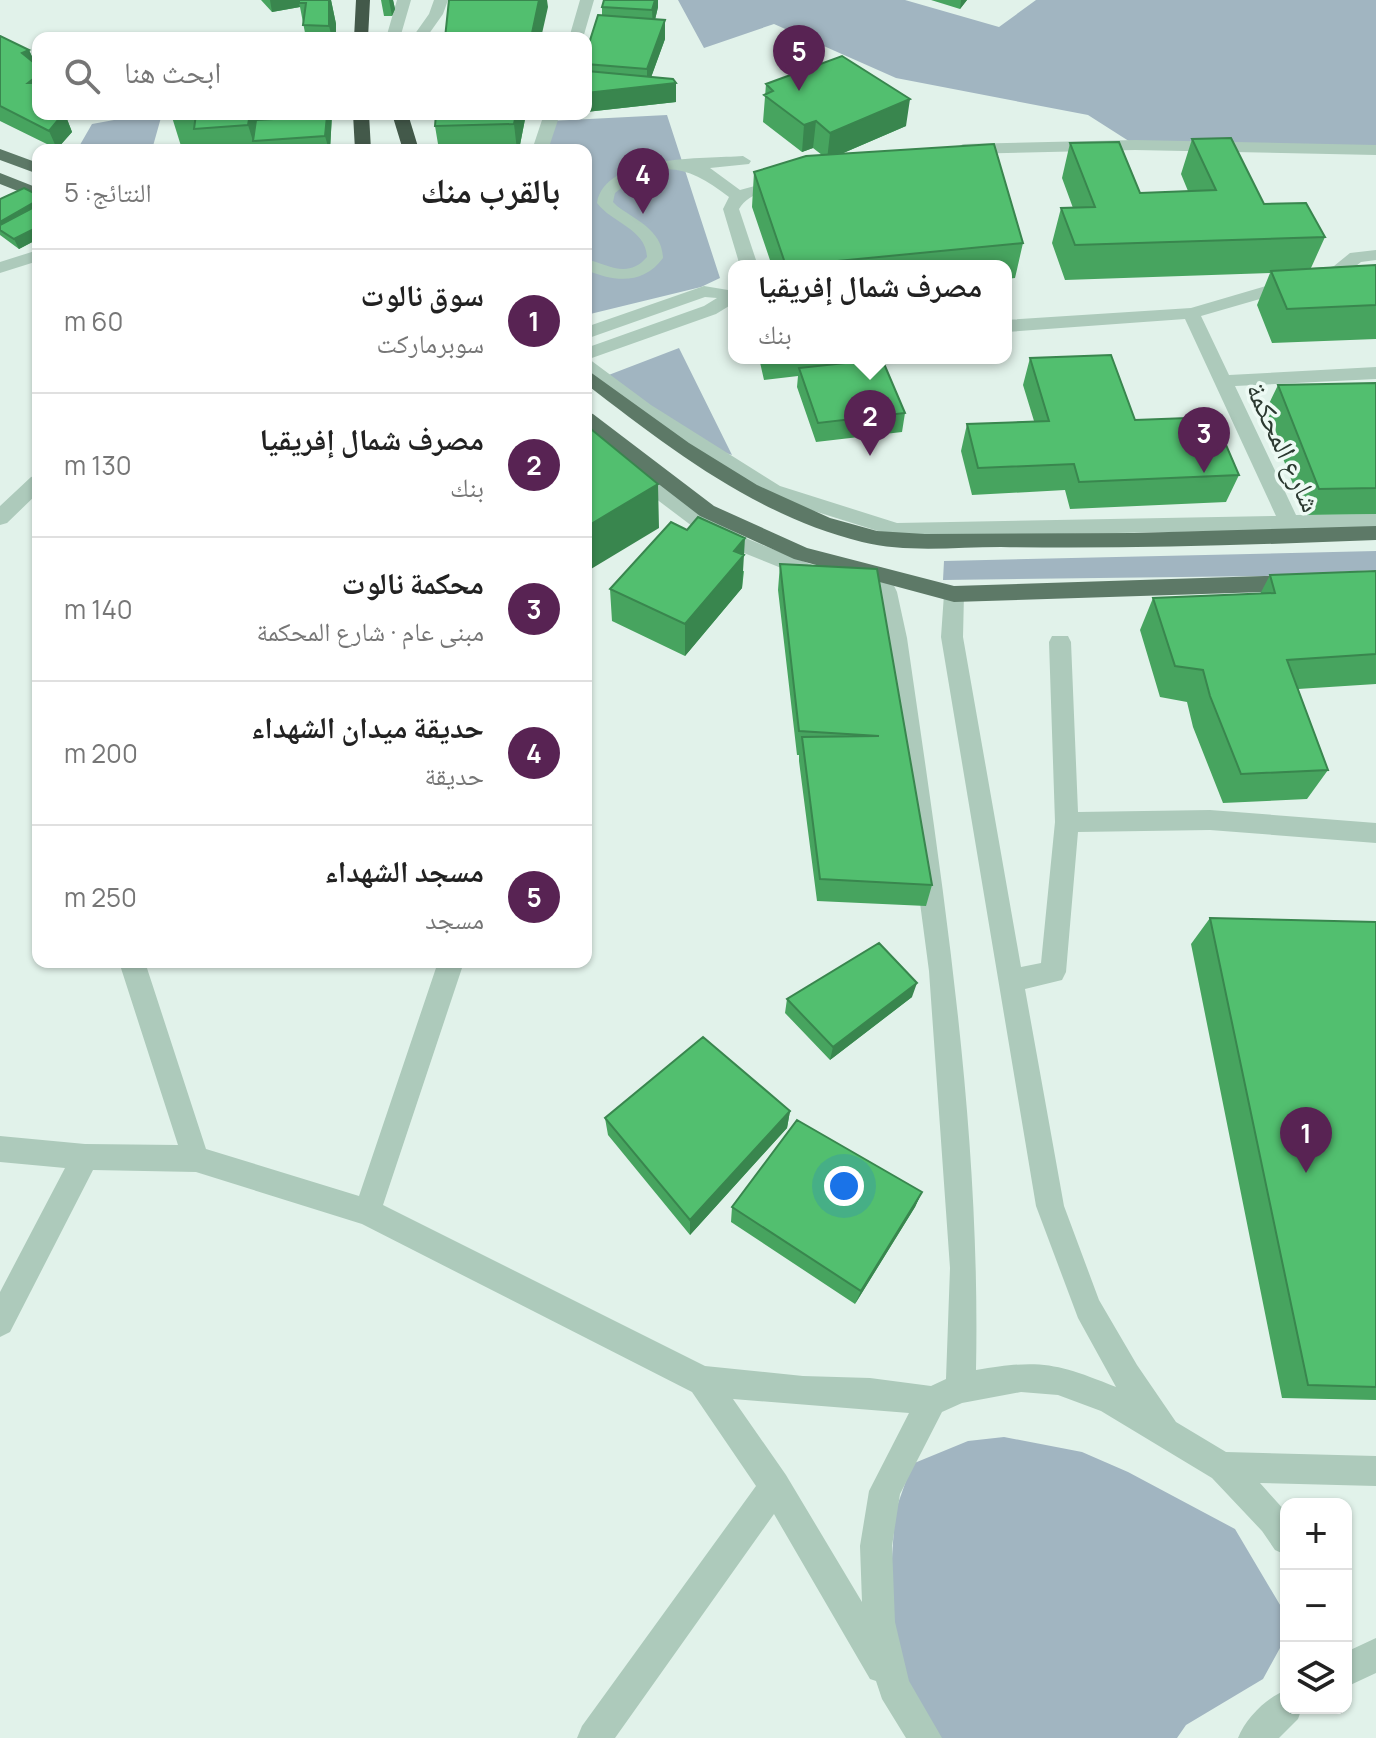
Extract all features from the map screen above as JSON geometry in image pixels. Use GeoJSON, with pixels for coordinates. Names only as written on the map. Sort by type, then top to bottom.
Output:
{"type":"FeatureCollection","features":[{"type":"Feature","properties":{"kind":"highway"},"geometry":{"type":"LineString","coordinates":[[362,32],[363,0]]}},
{"type":"Feature","properties":{"kind":"highway"},"geometry":{"type":"LineString","coordinates":[[361,120],[363,144]]}},
{"type":"Feature","properties":{"kind":"highway"},"geometry":{"type":"LineString","coordinates":[[402,120],[409,144]]}},
{"type":"Feature","properties":{"kind":"main road"},"geometry":{"type":"LineString","coordinates":[[0,154],[32,167]]}},
{"type":"Feature","properties":{"kind":"main road"},"geometry":{"type":"LineString","coordinates":[[0,178],[32,191]]}},
{"type":"Feature","properties":{"kind":"main road"},"geometry":{"type":"LineString","coordinates":[[592,380],[690,454],[748,488],[812,519],[864,536],[1157,541],[1292,530],[1376,533]]}},
{"type":"Feature","properties":{"kind":"main road"},"geometry":{"type":"LineString","coordinates":[[592,423],[707,511],[869,586],[954,594],[1320,582]]}},
{"type":"Feature","properties":{"kind":"street"},"geometry":{"type":"LineString","coordinates":[[395,32],[404,0]]}},
{"type":"Feature","properties":{"kind":"street"},"geometry":{"type":"LineString","coordinates":[[423,32],[436,14],[441,0]]}},
{"type":"Feature","properties":{"kind":"street"},"geometry":{"type":"LineString","coordinates":[[578,32],[587,0]]}},
{"type":"Feature","properties":{"kind":"street"},"geometry":{"type":"LineString","coordinates":[[542,144],[550,120]]}},
{"type":"Feature","properties":{"kind":"street"},"geometry":{"type":"LineString","coordinates":[[949,151],[977,147],[1135,145],[1376,150]]}},
{"type":"Feature","properties":{"kind":"street"},"geometry":{"type":"LineString","coordinates":[[592,266],[621,276],[636,273],[651,264],[656,252],[652,241],[639,227],[609,209],[604,196],[612,186],[666,166],[743,161]]}},
{"type":"Feature","properties":{"kind":"street"},"geometry":{"type":"LineString","coordinates":[[687,165],[704,172],[738,196]]}},
{"type":"Feature","properties":{"kind":"street"},"geometry":{"type":"LineString","coordinates":[[747,260],[731,209],[738,196],[806,179]]}},
{"type":"Feature","properties":{"kind":"street"},"geometry":{"type":"LineString","coordinates":[[1012,326],[1191,313],[1340,270],[1356,257],[1376,255]]}},
{"type":"Feature","properties":{"kind":"street"},"geometry":{"type":"LineString","coordinates":[[0,268],[32,257]]}},
{"type":"Feature","properties":{"kind":"street"},"geometry":{"type":"LineString","coordinates":[[592,331],[704,291],[728,295]]}},
{"type":"Feature","properties":{"kind":"street"},"geometry":{"type":"LineString","coordinates":[[592,352],[710,310],[728,300]]}},
{"type":"Feature","properties":{"kind":"street","name":"شارع المحكمة"},"geometry":{"type":"LineString","coordinates":[[1191,313],[1292,530]]}},
{"type":"Feature","properties":{"kind":"street"},"geometry":{"type":"LineString","coordinates":[[592,369],[644,409],[773,491],[897,530],[1292,530],[1376,521]]}},
{"type":"Feature","properties":{"kind":"street"},"geometry":{"type":"LineString","coordinates":[[1223,381],[1376,373]]}},
{"type":"Feature","properties":{"kind":"street"},"geometry":{"type":"LineString","coordinates":[[592,441],[699,521],[741,544],[869,586],[896,638],[942,971],[964,1268],[961,1388]]}},
{"type":"Feature","properties":{"kind":"street"},"geometry":{"type":"LineString","coordinates":[[0,518],[32,488]]}},
{"type":"Feature","properties":{"kind":"street"},"geometry":{"type":"LineString","coordinates":[[954,594],[952,637],[1050,1206],[1088,1308],[1126,1376],[1164,1429]]}},
{"type":"Feature","properties":{"kind":"street"},"geometry":{"type":"LineString","coordinates":[[1011,981],[1053,972],[1067,822],[1060,642]]}},
{"type":"Feature","properties":{"kind":"street"},"geometry":{"type":"LineString","coordinates":[[1067,822],[1210,820],[1376,833]]}},
{"type":"Feature","properties":{"kind":"street"},"geometry":{"type":"LineString","coordinates":[[134,968],[196,1159]]}},
{"type":"Feature","properties":{"kind":"street"},"geometry":{"type":"LineString","coordinates":[[367,1212],[449,968]]}},
{"type":"Feature","properties":{"kind":"street"},"geometry":{"type":"LineString","coordinates":[[0,1149],[85,1157],[196,1159],[367,1212],[703,1381],[803,1391],[870,1393],[931,1401],[961,1388],[1021,1377],[1058,1380],[1110,1400],[1164,1429],[1223,1467],[1280,1530]]}},
{"type":"Feature","properties":{"kind":"street"},"geometry":{"type":"LineString","coordinates":[[0,1322],[85,1157]]}},
{"type":"Feature","properties":{"kind":"street"},"geometry":{"type":"LineString","coordinates":[[703,1381],[775,1486],[925,1738]]}},
{"type":"Feature","properties":{"kind":"street"},"geometry":{"type":"LineString","coordinates":[[894,1687],[879,1622],[876,1546],[885,1491],[931,1401]]}},
{"type":"Feature","properties":{"kind":"street"},"geometry":{"type":"LineString","coordinates":[[1223,1467],[1376,1471]]}},
{"type":"Feature","properties":{"kind":"street"},"geometry":{"type":"LineString","coordinates":[[594,1738],[775,1486]]}},
{"type":"Feature","properties":{"kind":"street"},"geometry":{"type":"LineString","coordinates":[[1352,1667],[1376,1655]]}},
{"type":"Feature","properties":{"kind":"street"},"geometry":{"type":"LineString","coordinates":[[1255,1738],[1280,1713]]}},
{"type":"Feature","properties":{"kind":"shaded area"},"geometry":{"type":"Polygon","coordinates":[[[678,0],[905,0],[999,27],[1036,0],[1376,0],[1376,150],[1135,145],[1088,115],[896,78],[774,24],[704,48],[678,0]]]}},
{"type":"Feature","properties":{"kind":"shaded area"},"geometry":{"type":"Polygon","coordinates":[[[667,115],[720,278],[701,287],[592,314],[592,144],[542,144],[550,121],[667,115]]]}},
{"type":"Feature","properties":{"kind":"shaded area"},"geometry":{"type":"Polygon","coordinates":[[[114,120],[160,120],[154,144],[80,144],[92,124],[114,120]]]}},
{"type":"Feature","properties":{"kind":"shaded area"},"geometry":{"type":"Polygon","coordinates":[[[679,348],[732,455],[680,438],[593,381],[679,348]]]}},
{"type":"Feature","properties":{"kind":"shaded area"},"geometry":{"type":"Polygon","coordinates":[[[1376,551],[1376,570],[1264,576],[943,580],[944,561],[1376,551]]]}},
{"type":"Feature","properties":{"kind":"shaded area"},"geometry":{"type":"Polygon","coordinates":[[[1004,1437],[1082,1452],[1128,1472],[1235,1529],[1280,1605],[1280,1648],[1263,1679],[1186,1725],[1177,1738],[930,1738],[886,1650],[895,1512],[912,1464],[968,1441],[1004,1437]]]}},
{"type":"Feature","properties":{"kind":"building"},"geometry":{"type":"Polygon","coordinates":[[[299,0],[329,0],[329,26],[303,25],[306,3],[299,3],[299,0]]]}},
{"type":"Feature","properties":{"kind":"building"},"geometry":{"type":"Polygon","coordinates":[[[449,0],[539,0],[532,32],[446,32],[449,0]]]}},
{"type":"Feature","properties":{"kind":"building"},"geometry":{"type":"Polygon","coordinates":[[[604,0],[655,0],[652,10],[602,7],[604,0]]]}},
{"type":"Feature","properties":{"kind":"building"},"geometry":{"type":"Polygon","coordinates":[[[598,15],[665,20],[647,69],[592,64],[592,34],[598,15]]]}},
{"type":"Feature","properties":{"kind":"building"},"geometry":{"type":"Polygon","coordinates":[[[0,36],[29,50],[22,53],[32,61],[32,80],[28,83],[32,83],[32,120],[58,120],[49,131],[0,106],[0,36]]]}},
{"type":"Feature","properties":{"kind":"building"},"geometry":{"type":"Polygon","coordinates":[[[842,56],[910,99],[830,133],[816,121],[804,125],[764,95],[773,91],[766,84],[842,56]]]}},
{"type":"Feature","properties":{"kind":"building"},"geometry":{"type":"Polygon","coordinates":[[[592,71],[673,79],[676,83],[592,92],[592,71]]]}},
{"type":"Feature","properties":{"kind":"building"},"geometry":{"type":"Polygon","coordinates":[[[195,120],[249,120],[248,125],[194,129],[195,120]]]}},
{"type":"Feature","properties":{"kind":"building"},"geometry":{"type":"Polygon","coordinates":[[[256,120],[327,120],[325,136],[253,141],[256,120]]]}},
{"type":"Feature","properties":{"kind":"building"},"geometry":{"type":"Polygon","coordinates":[[[436,120],[515,120],[514,124],[435,126],[436,120]]]}},
{"type":"Feature","properties":{"kind":"building"},"geometry":{"type":"Polygon","coordinates":[[[1231,138],[1264,204],[1306,203],[1325,237],[1075,245],[1061,208],[1095,207],[1070,143],[1119,142],[1140,193],[1216,190],[1192,139],[1231,138]]]}},
{"type":"Feature","properties":{"kind":"building"},"geometry":{"type":"Polygon","coordinates":[[[994,144],[1023,243],[848,260],[784,260],[754,172],[806,156],[994,144]]]}},
{"type":"Feature","properties":{"kind":"building"},"geometry":{"type":"Polygon","coordinates":[[[24,188],[32,192],[32,203],[0,222],[0,199],[24,188]]]}},
{"type":"Feature","properties":{"kind":"building"},"geometry":{"type":"Polygon","coordinates":[[[32,208],[32,230],[14,239],[0,230],[0,225],[32,208]]]}},
{"type":"Feature","properties":{"kind":"building"},"geometry":{"type":"Polygon","coordinates":[[[1376,265],[1376,305],[1287,309],[1271,271],[1376,265]]]}},
{"type":"Feature","properties":{"kind":"building"},"geometry":{"type":"Polygon","coordinates":[[[1111,355],[1135,420],[1214,417],[1239,475],[1079,482],[1074,464],[978,468],[967,424],[1049,421],[1030,358],[1111,355]]]}},
{"type":"Feature","properties":{"kind":"building"},"geometry":{"type":"Polygon","coordinates":[[[884,364],[905,413],[818,423],[799,368],[884,364]]]}},
{"type":"Feature","properties":{"kind":"building"},"geometry":{"type":"Polygon","coordinates":[[[1376,383],[1376,488],[1319,489],[1278,385],[1376,383]]]}},
{"type":"Feature","properties":{"kind":"building"},"geometry":{"type":"Polygon","coordinates":[[[592,430],[658,484],[592,523],[592,430]]]}},
{"type":"Feature","properties":{"kind":"building"},"geometry":{"type":"Polygon","coordinates":[[[698,517],[745,538],[734,551],[744,555],[685,624],[610,589],[671,522],[687,530],[698,517]]]}},
{"type":"Feature","properties":{"kind":"building"},"geometry":{"type":"Polygon","coordinates":[[[780,564],[877,569],[932,885],[820,879],[802,737],[879,736],[799,731],[780,564]]]}},
{"type":"Feature","properties":{"kind":"building"},"geometry":{"type":"Polygon","coordinates":[[[1376,571],[1376,654],[1287,660],[1328,770],[1241,774],[1203,670],[1175,666],[1153,598],[1275,593],[1270,575],[1376,571]]]}},
{"type":"Feature","properties":{"kind":"building"},"geometry":{"type":"Polygon","coordinates":[[[1210,918],[1376,922],[1376,1387],[1308,1385],[1210,918]]]}},
{"type":"Feature","properties":{"kind":"building"},"geometry":{"type":"Polygon","coordinates":[[[879,943],[917,983],[833,1047],[787,999],[879,943]]]}},
{"type":"Feature","properties":{"kind":"building"},"geometry":{"type":"Polygon","coordinates":[[[703,1037],[790,1111],[690,1220],[605,1118],[703,1037]]]}},
{"type":"Feature","properties":{"kind":"building"},"geometry":{"type":"Polygon","coordinates":[[[797,1120],[922,1192],[861,1291],[732,1207],[797,1120]]]}},
{"type":"Feature","properties":{"kind":"place","name":"مسجد الشهداء"},"geometry":{"type":"Point","coordinates":[799,91]}},
{"type":"Feature","properties":{"kind":"place","name":"حديقة ميدان الشهداء"},"geometry":{"type":"Point","coordinates":[643,214]}},
{"type":"Feature","properties":{"kind":"place","name":"مصرف شمال إفريقيا"},"geometry":{"type":"Point","coordinates":[870,456]}},
{"type":"Feature","properties":{"kind":"place","name":"محكمة نالوت"},"geometry":{"type":"Point","coordinates":[1204,473]}},
{"type":"Feature","properties":{"kind":"place","name":"سوق نالوت"},"geometry":{"type":"Point","coordinates":[1306,1173]}}]}
